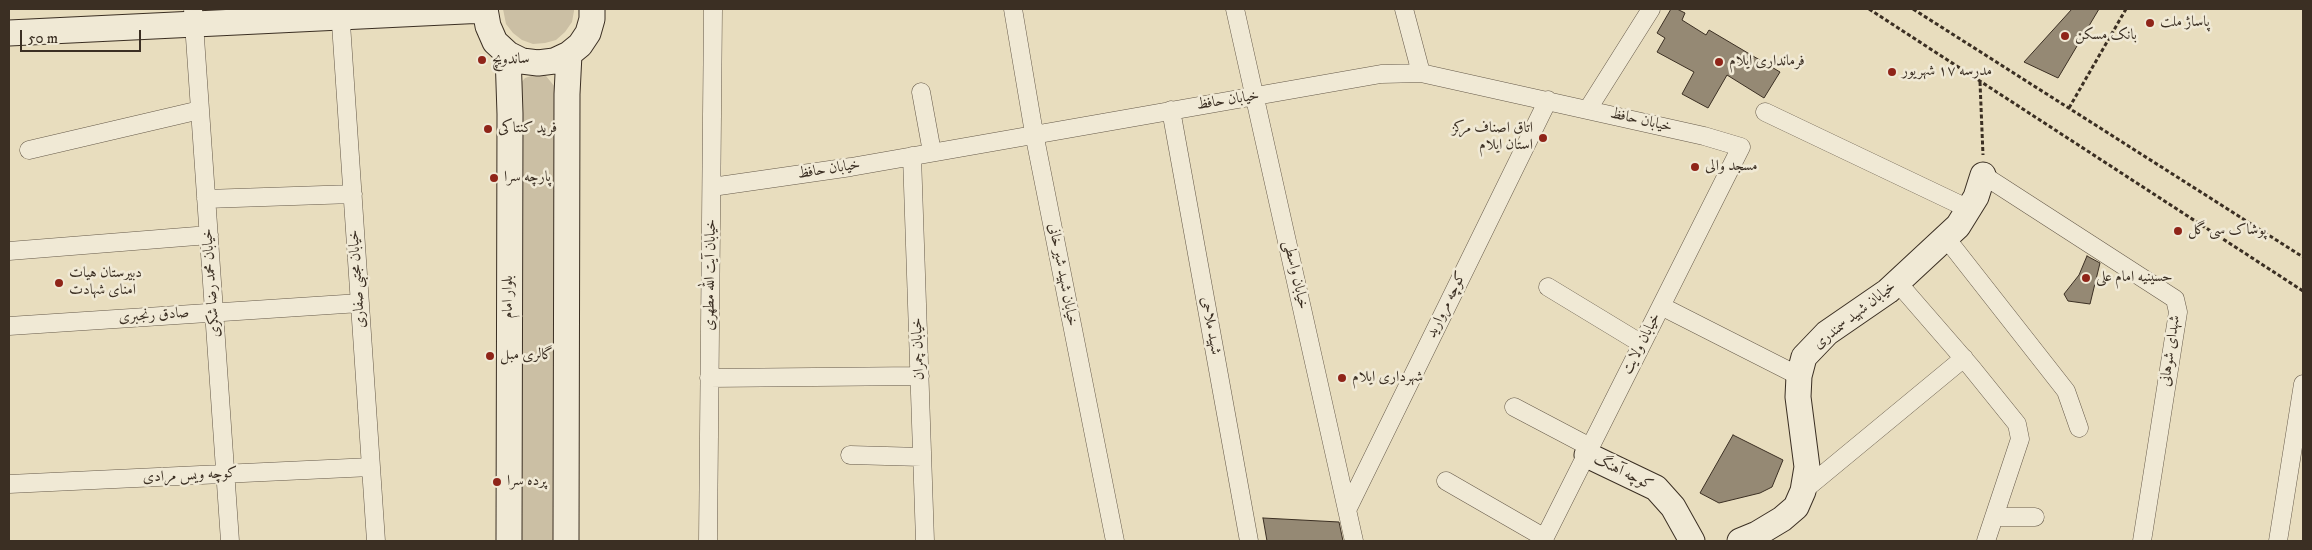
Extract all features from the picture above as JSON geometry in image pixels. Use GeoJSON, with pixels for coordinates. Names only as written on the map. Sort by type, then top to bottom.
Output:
{"type":"FeatureCollection","features":[{"type":"Feature","properties":{"kind":"main road"},"geometry":{"type":"LineString","coordinates":[[9,33],[194,16],[485,9],[488,26],[495,42],[508,54],[522,61],[538,63],[554,61],[569,54],[580,45],[588,33],[592,19],[592,9]]}},
{"type":"Feature","properties":{"kind":"main road","name":"بلوار امام"},"geometry":{"type":"LineString","coordinates":[[508,54],[510,114],[509,541]]}},
{"type":"Feature","properties":{"kind":"main road"},"geometry":{"type":"LineString","coordinates":[[566,541],[567,94],[569,54]]}},
{"type":"Feature","properties":{"kind":"main road","name":"خیابان شهید سمندری"},"geometry":{"type":"LineString","coordinates":[[1740,541],[1757,534],[1782,519],[1796,506],[1803,491],[1806,467],[1798,397],[1799,376],[1804,357],[1827,333],[1898,283],[1958,226],[1969,209],[1981,184],[1983,175]]}},
{"type":"Feature","properties":{"kind":"main road","name":"کوچه آهنگ"},"geometry":{"type":"LineString","coordinates":[[1588,451],[1656,488],[1673,507],[1692,541]]}},
{"type":"Feature","properties":{"kind":"street","name":"خیابان آیت الله مطهری"},"geometry":{"type":"LineString","coordinates":[[708,541],[713,9]]}},
{"type":"Feature","properties":{"kind":"street","name":"خیابان شهید شیر خانی"},"geometry":{"type":"LineString","coordinates":[[1012,9],[1034,133],[1115,541]]}},
{"type":"Feature","properties":{"kind":"street","name":"خیابان واسطی"},"geometry":{"type":"LineString","coordinates":[[1235,9],[1354,541]]}},
{"type":"Feature","properties":{"kind":"street"},"geometry":{"type":"LineString","coordinates":[[1404,9],[1421,72]]}},
{"type":"Feature","properties":{"kind":"street"},"geometry":{"type":"LineString","coordinates":[[1588,109],[1651,9]]}},
{"type":"Feature","properties":{"kind":"street","name":"خیابان مجتبی صفاری"},"geometry":{"type":"LineString","coordinates":[[340,13],[376,541]]}},
{"type":"Feature","properties":{"kind":"street","name":"خیابان محمد رضا شکری"},"geometry":{"type":"LineString","coordinates":[[194,16],[230,541]]}},
{"type":"Feature","properties":{"kind":"street","name":"خیابان حافظ"},"geometry":{"type":"LineString","coordinates":[[712,186],[851,167],[1034,133],[1381,74],[1421,72],[1704,136],[1741,147]]}},
{"type":"Feature","properties":{"kind":"street"},"geometry":{"type":"LineString","coordinates":[[921,92],[932,152]]}},
{"type":"Feature","properties":{"kind":"street","name":"کوچه مروارید"},"geometry":{"type":"LineString","coordinates":[[1347,510],[1548,100]]}},
{"type":"Feature","properties":{"kind":"street"},"geometry":{"type":"LineString","coordinates":[[29,150],[200,110]]}},
{"type":"Feature","properties":{"kind":"street","name":"شهید ملاحی"},"geometry":{"type":"LineString","coordinates":[[1172,110],[1249,541]]}},
{"type":"Feature","properties":{"kind":"street"},"geometry":{"type":"LineString","coordinates":[[1765,112],[1969,209]]}},
{"type":"Feature","properties":{"kind":"street","name":"خیابان ولایت"},"geometry":{"type":"LineString","coordinates":[[1544,539],[1741,147]]}},
{"type":"Feature","properties":{"kind":"street","name":"خیابان چمران"},"geometry":{"type":"LineString","coordinates":[[912,156],[925,541]]}},
{"type":"Feature","properties":{"kind":"street","name":"شهدای شوهانی"},"geometry":{"type":"LineString","coordinates":[[1983,175],[2175,299],[2178,312],[2142,541]]}},
{"type":"Feature","properties":{"kind":"street"},"geometry":{"type":"LineString","coordinates":[[206,199],[353,194]]}},
{"type":"Feature","properties":{"kind":"street"},"geometry":{"type":"LineString","coordinates":[[9,251],[209,235]]}},
{"type":"Feature","properties":{"kind":"street"},"geometry":{"type":"LineString","coordinates":[[1946,238],[2066,391],[2079,428]]}},
{"type":"Feature","properties":{"kind":"street"},"geometry":{"type":"LineString","coordinates":[[1898,283],[1964,358],[2017,424],[2020,439],[1986,541]]}},
{"type":"Feature","properties":{"kind":"street"},"geometry":{"type":"LineString","coordinates":[[1548,287],[1642,344]]}},
{"type":"Feature","properties":{"kind":"street","name":"صادق رنجبری"},"geometry":{"type":"LineString","coordinates":[[9,326],[360,303]]}},
{"type":"Feature","properties":{"kind":"street"},"geometry":{"type":"LineString","coordinates":[[1661,306],[1799,376]]}},
{"type":"Feature","properties":{"kind":"street"},"geometry":{"type":"LineString","coordinates":[[1803,491],[1964,358]]}},
{"type":"Feature","properties":{"kind":"street"},"geometry":{"type":"LineString","coordinates":[[709,378],[920,376]]}},
{"type":"Feature","properties":{"kind":"street"},"geometry":{"type":"LineString","coordinates":[[2278,541],[2303,384]]}},
{"type":"Feature","properties":{"kind":"street"},"geometry":{"type":"LineString","coordinates":[[1514,406],[1588,451]]}},
{"type":"Feature","properties":{"kind":"street"},"geometry":{"type":"LineString","coordinates":[[850,455],[922,457]]}},
{"type":"Feature","properties":{"kind":"street","name":"کوچه ویس مرادی"},"geometry":{"type":"LineString","coordinates":[[9,484],[371,467]]}},
{"type":"Feature","properties":{"kind":"street"},"geometry":{"type":"LineString","coordinates":[[1446,481],[1544,539]]}},
{"type":"Feature","properties":{"kind":"street"},"geometry":{"type":"LineString","coordinates":[[1994,516],[2035,517]]}},
{"type":"Feature","properties":{"kind":"path"},"geometry":{"type":"LineString","coordinates":[[1869,9],[2303,291]]}},
{"type":"Feature","properties":{"kind":"path"},"geometry":{"type":"LineString","coordinates":[[1913,9],[2303,257]]}},
{"type":"Feature","properties":{"kind":"path"},"geometry":{"type":"LineString","coordinates":[[2069,108],[2126,9]]}},
{"type":"Feature","properties":{"kind":"path"},"geometry":{"type":"LineString","coordinates":[[1980,81],[1983,175]]}},
{"type":"Feature","properties":{"kind":"shaded area"},"geometry":{"type":"Polygon","coordinates":[[[503,9],[574,9],[574,11],[572,22],[556,40],[533,44],[522,40],[513,33],[506,24],[503,9]]]}},
{"type":"Feature","properties":{"kind":"shaded area"},"geometry":{"type":"Polygon","coordinates":[[[540,73],[546,76],[555,87],[554,541],[515,541],[519,85],[525,78],[540,73]]]}},
{"type":"Feature","properties":{"kind":"building","name":"فرمانداری ایلام"},"geometry":{"type":"Polygon","coordinates":[[[1671,9],[1677,9],[1685,13],[1682,20],[1706,35],[1709,30],[1780,72],[1764,98],[1727,75],[1708,108],[1682,94],[1694,72],[1657,52],[1665,38],[1657,33],[1671,9]]]}},
{"type":"Feature","properties":{"kind":"building","name":"بانک مسکن"},"geometry":{"type":"Polygon","coordinates":[[[2072,9],[2099,9],[2058,78],[2024,62],[2072,9]]]}},
{"type":"Feature","properties":{"kind":"building","name":"حسینیه امام علی"},"geometry":{"type":"Polygon","coordinates":[[[2087,256],[2100,263],[2090,304],[2068,301],[2064,294],[2079,275],[2087,256]]]}},
{"type":"Feature","properties":{"kind":"building"},"geometry":{"type":"Polygon","coordinates":[[[1733,435],[1783,460],[1772,487],[1760,493],[1719,503],[1700,493],[1733,435]]]}},
{"type":"Feature","properties":{"kind":"building"},"geometry":{"type":"Polygon","coordinates":[[[1263,518],[1339,522],[1343,541],[1267,541],[1263,518]]]}},
{"type":"Feature","properties":{"kind":"place","name":"پاساژ ملت"},"geometry":{"type":"Point","coordinates":[2150,23]}},
{"type":"Feature","properties":{"kind":"place","name":"بانک مسکن"},"geometry":{"type":"Point","coordinates":[2065,36]}},
{"type":"Feature","properties":{"kind":"place","name":"ساندویچ"},"geometry":{"type":"Point","coordinates":[482,60]}},
{"type":"Feature","properties":{"kind":"place","name":"فرمانداری ایلام"},"geometry":{"type":"Point","coordinates":[1719,62]}},
{"type":"Feature","properties":{"kind":"place","name":"مدرسه ۱۷ شهریور"},"geometry":{"type":"Point","coordinates":[1892,72]}},
{"type":"Feature","properties":{"kind":"place","name":"فرید کنتاکی"},"geometry":{"type":"Point","coordinates":[488,129]}},
{"type":"Feature","properties":{"kind":"place","name":"اتاق اصناف مرکز استان ایلام"},"geometry":{"type":"Point","coordinates":[1543,138]}},
{"type":"Feature","properties":{"kind":"place","name":"مسجد والی"},"geometry":{"type":"Point","coordinates":[1695,167]}},
{"type":"Feature","properties":{"kind":"place","name":"پارچه سرا"},"geometry":{"type":"Point","coordinates":[494,178]}},
{"type":"Feature","properties":{"kind":"place","name":"پوشاک سی گل"},"geometry":{"type":"Point","coordinates":[2178,231]}},
{"type":"Feature","properties":{"kind":"place","name":"حسینیه امام علی"},"geometry":{"type":"Point","coordinates":[2086,278]}},
{"type":"Feature","properties":{"kind":"place","name":"دبیرستان هیات امنای شهادت"},"geometry":{"type":"Point","coordinates":[59,283]}},
{"type":"Feature","properties":{"kind":"place","name":"گالری مبل"},"geometry":{"type":"Point","coordinates":[490,356]}},
{"type":"Feature","properties":{"kind":"place","name":"شهرداری ایلام"},"geometry":{"type":"Point","coordinates":[1342,378]}},
{"type":"Feature","properties":{"kind":"place","name":"پرده سرا"},"geometry":{"type":"Point","coordinates":[497,482]}}]}
